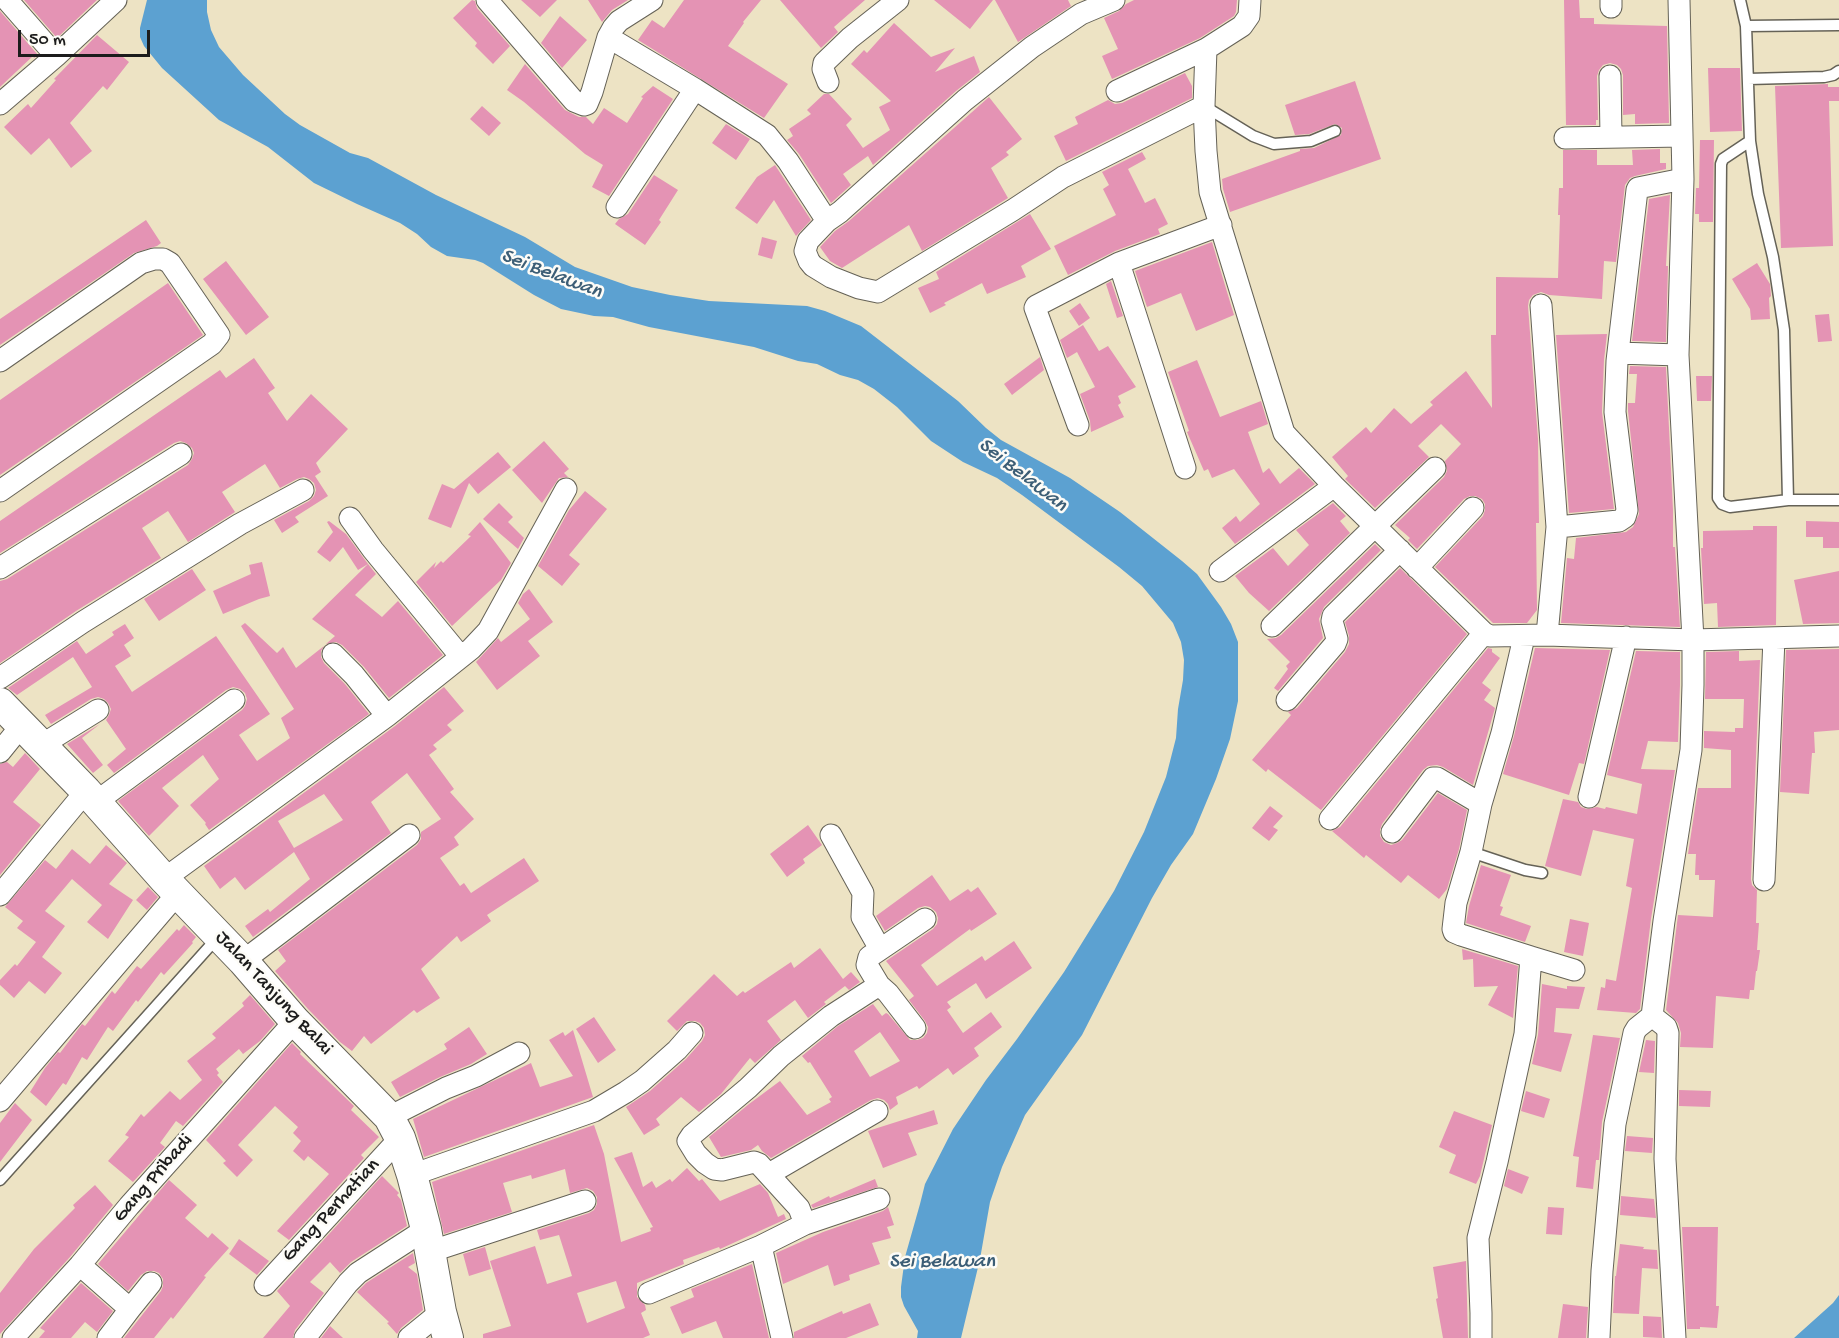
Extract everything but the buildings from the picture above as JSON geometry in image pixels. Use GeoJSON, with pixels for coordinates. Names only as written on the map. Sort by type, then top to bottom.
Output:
{"type":"FeatureCollection","features":[{"type":"Feature","properties":{"kind":"street"},"geometry":{"type":"LineString","coordinates":[[8,0],[56,56]]}},
{"type":"Feature","properties":{"kind":"street"},"geometry":{"type":"LineString","coordinates":[[0,104],[116,0]]}},
{"type":"Feature","properties":{"kind":"street"},"geometry":{"type":"LineString","coordinates":[[487,0],[543,66],[580,105],[587,104],[608,37],[613,28],[619,21],[652,0]]}},
{"type":"Feature","properties":{"kind":"street"},"geometry":{"type":"LineString","coordinates":[[828,82],[823,69],[824,63],[898,0]]}},
{"type":"Feature","properties":{"kind":"street"},"geometry":{"type":"LineString","coordinates":[[1114,0],[1081,14],[1032,47],[965,100],[840,212],[827,221],[808,241],[805,251],[813,266],[831,277],[859,288],[878,292],[1063,177],[1204,106]]}},
{"type":"Feature","properties":{"kind":"street"},"geometry":{"type":"LineString","coordinates":[[1117,91],[1206,49],[1233,33],[1249,16],[1250,0]]}},
{"type":"Feature","properties":{"kind":"street"},"geometry":{"type":"LineString","coordinates":[[1599,1338],[1602,1271],[1615,1124],[1634,1033],[1652,1016],[1664,921],[1691,750],[1693,640],[1678,355],[1683,179],[1679,0]]}},
{"type":"Feature","properties":{"kind":"street"},"geometry":{"type":"LineString","coordinates":[[608,37],[696,89],[767,135],[788,161],[827,221]]}},
{"type":"Feature","properties":{"kind":"street"},"geometry":{"type":"LineString","coordinates":[[1206,49],[1204,106],[1210,192],[1284,433],[1334,486],[1484,633],[1490,636],[1693,640],[1839,636]]}},
{"type":"Feature","properties":{"kind":"street"},"geometry":{"type":"LineString","coordinates":[[1610,76],[1611,137]]}},
{"type":"Feature","properties":{"kind":"street"},"geometry":{"type":"LineString","coordinates":[[617,207],[696,89]]}},
{"type":"Feature","properties":{"kind":"street"},"geometry":{"type":"LineString","coordinates":[[1565,138],[1682,136]]}},
{"type":"Feature","properties":{"kind":"street"},"geometry":{"type":"LineString","coordinates":[[1557,527],[1619,521],[1625,517],[1628,510],[1615,412],[1618,353],[1638,188],[1683,179]]}},
{"type":"Feature","properties":{"kind":"street"},"geometry":{"type":"LineString","coordinates":[[1078,425],[1036,306],[1119,263],[1221,225]]}},
{"type":"Feature","properties":{"kind":"street"},"geometry":{"type":"LineString","coordinates":[[0,361],[141,263],[154,259],[163,259],[170,263],[219,335],[212,344],[0,491]]}},
{"type":"Feature","properties":{"kind":"street"},"geometry":{"type":"LineString","coordinates":[[1119,263],[1185,468]]}},
{"type":"Feature","properties":{"kind":"street"},"geometry":{"type":"LineString","coordinates":[[1541,305],[1557,527],[1547,636]]}},
{"type":"Feature","properties":{"kind":"street"},"geometry":{"type":"LineString","coordinates":[[1618,353],[1678,355]]}},
{"type":"Feature","properties":{"kind":"street"},"geometry":{"type":"LineString","coordinates":[[0,568],[181,454]]}},
{"type":"Feature","properties":{"kind":"street"},"geometry":{"type":"LineString","coordinates":[[1272,626],[1435,468]]}},
{"type":"Feature","properties":{"kind":"street"},"geometry":{"type":"LineString","coordinates":[[1221,572],[1334,486]]}},
{"type":"Feature","properties":{"kind":"street"},"geometry":{"type":"LineString","coordinates":[[0,1101],[171,886],[461,657],[488,631],[566,489]]}},
{"type":"Feature","properties":{"kind":"street"},"geometry":{"type":"LineString","coordinates":[[0,678],[93,615],[240,524],[303,490]]}},
{"type":"Feature","properties":{"kind":"street"},"geometry":{"type":"LineString","coordinates":[[1417,568],[1473,508]]}},
{"type":"Feature","properties":{"kind":"street"},"geometry":{"type":"LineString","coordinates":[[350,518],[373,550],[461,657]]}},
{"type":"Feature","properties":{"kind":"street"},"geometry":{"type":"LineString","coordinates":[[1287,700],[1335,644],[1333,616],[1400,550]]}},
{"type":"Feature","properties":{"kind":"street"},"geometry":{"type":"LineString","coordinates":[[1330,819],[1484,633]]}},
{"type":"Feature","properties":{"kind":"street"},"geometry":{"type":"LineString","coordinates":[[1524,637],[1502,733],[1456,903],[1454,932],[1574,970]]}},
{"type":"Feature","properties":{"kind":"street"},"geometry":{"type":"LineString","coordinates":[[1589,797],[1626,637]]}},
{"type":"Feature","properties":{"kind":"street"},"geometry":{"type":"LineString","coordinates":[[1764,880],[1774,638]]}},
{"type":"Feature","properties":{"kind":"street"},"geometry":{"type":"LineString","coordinates":[[333,654],[354,675],[387,716]]}},
{"type":"Feature","properties":{"kind":"street"},"geometry":{"type":"LineString","coordinates":[[0,895],[91,797],[234,700]]}},
{"type":"Feature","properties":{"kind":"street","name":"Jalan Tanjung Balai"},"geometry":{"type":"LineString","coordinates":[[0,704],[91,797],[395,1127],[412,1175],[428,1241],[444,1325]]}},
{"type":"Feature","properties":{"kind":"street"},"geometry":{"type":"LineString","coordinates":[[0,752],[31,736],[98,710]]}},
{"type":"Feature","properties":{"kind":"street"},"geometry":{"type":"LineString","coordinates":[[1392,832],[1433,778],[1437,778],[1481,804]]}},
{"type":"Feature","properties":{"kind":"street"},"geometry":{"type":"LineString","coordinates":[[243,961],[409,835]]}},
{"type":"Feature","properties":{"kind":"street"},"geometry":{"type":"LineString","coordinates":[[831,835],[863,893],[862,917],[880,949]]}},
{"type":"Feature","properties":{"kind":"street"},"geometry":{"type":"LineString","coordinates":[[915,1028],[896,1002],[879,985],[867,961],[880,949],[926,919]]}},
{"type":"Feature","properties":{"kind":"street"},"geometry":{"type":"LineString","coordinates":[[1481,1338],[1478,1238],[1525,1034],[1531,957]]}},
{"type":"Feature","properties":{"kind":"street"},"geometry":{"type":"LineString","coordinates":[[806,1224],[799,1208],[759,1164],[754,1162],[722,1170],[714,1169],[696,1154],[688,1141],[781,1056],[831,1016],[879,985]]}},
{"type":"Feature","properties":{"kind":"street"},"geometry":{"type":"LineString","coordinates":[[1652,1016],[1666,1027],[1668,1033],[1665,1159],[1675,1338]]}},
{"type":"Feature","properties":{"kind":"street","name":"Gang Pribadi"},"geometry":{"type":"LineString","coordinates":[[13,1338],[296,1020]]}},
{"type":"Feature","properties":{"kind":"street"},"geometry":{"type":"LineString","coordinates":[[412,1175],[594,1112],[642,1081],[677,1050],[692,1033]]}},
{"type":"Feature","properties":{"kind":"street"},"geometry":{"type":"LineString","coordinates":[[395,1127],[446,1088],[476,1076],[519,1053]]}},
{"type":"Feature","properties":{"kind":"street"},"geometry":{"type":"LineString","coordinates":[[769,1174],[877,1111]]}},
{"type":"Feature","properties":{"kind":"street","name":"Gang Perhatian"},"geometry":{"type":"LineString","coordinates":[[265,1285],[395,1127]]}},
{"type":"Feature","properties":{"kind":"street"},"geometry":{"type":"LineString","coordinates":[[649,1293],[761,1246],[806,1224],[879,1199]]}},
{"type":"Feature","properties":{"kind":"street"},"geometry":{"type":"LineString","coordinates":[[305,1338],[358,1273],[428,1241],[585,1201]]}},
{"type":"Feature","properties":{"kind":"street"},"geometry":{"type":"LineString","coordinates":[[761,1246],[782,1338]]}},
{"type":"Feature","properties":{"kind":"street"},"geometry":{"type":"LineString","coordinates":[[80,1265],[130,1309]]}},
{"type":"Feature","properties":{"kind":"street"},"geometry":{"type":"LineString","coordinates":[[108,1338],[151,1283]]}},
{"type":"Feature","properties":{"kind":"street"},"geometry":{"type":"LineString","coordinates":[[409,1338],[444,1325]]}},
{"type":"Feature","properties":{"kind":"lane"},"geometry":{"type":"LineString","coordinates":[[1740,0],[1746,26],[1750,141],[1758,194],[1773,257],[1784,330],[1788,500]]}},
{"type":"Feature","properties":{"kind":"lane"},"geometry":{"type":"LineString","coordinates":[[1746,26],[1839,25]]}},
{"type":"Feature","properties":{"kind":"lane"},"geometry":{"type":"LineString","coordinates":[[1748,79],[1824,77],[1839,71]]}},
{"type":"Feature","properties":{"kind":"lane"},"geometry":{"type":"LineString","coordinates":[[1204,106],[1253,136],[1274,144],[1311,141],[1335,131]]}},
{"type":"Feature","properties":{"kind":"lane"},"geometry":{"type":"LineString","coordinates":[[1750,141],[1723,159],[1721,164],[1718,498],[1722,504],[1730,507],[1788,500],[1839,500]]}},
{"type":"Feature","properties":{"kind":"lane"},"geometry":{"type":"LineString","coordinates":[[1471,852],[1525,870],[1542,873]]}},
{"type":"Feature","properties":{"kind":"lane"},"geometry":{"type":"LineString","coordinates":[[0,1180],[219,936]]}},
{"type":"Feature","properties":{"kind":"water","name":"Sei Belawan"},"geometry":{"type":"Polygon","coordinates":[[[147,0],[207,0],[211,30],[219,47],[243,75],[300,125],[350,153],[368,158],[436,195],[525,237],[575,267],[632,287],[670,295],[709,301],[807,306],[861,326],[958,401],[1001,440],[1070,478],[1120,512],[1197,574],[1221,607],[1238,642],[1238,701],[1230,739],[1216,779],[1193,834],[1171,865],[1152,898],[1082,1035],[1025,1115],[1002,1167],[990,1202],[980,1259],[961,1338],[917,1338],[918,1331],[901,1297],[905,1257],[925,1184],[953,1129],[1064,972],[1114,891],[1144,832],[1166,777],[1176,738],[1184,660],[1181,642],[1173,623],[1142,586],[1119,567],[997,478],[963,462],[931,441],[897,407],[858,380],[840,375],[817,364],[798,361],[754,347],[649,327],[613,317],[594,316],[561,309],[483,263],[447,256],[431,247],[400,223],[314,183],[268,147],[219,120],[162,68],[144,46],[140,37],[147,0]]]}},
{"type":"Feature","properties":{"kind":"water"},"geometry":{"type":"Polygon","coordinates":[[[1839,1295],[1839,1338],[1794,1338],[1833,1303],[1839,1295]]]}}]}
